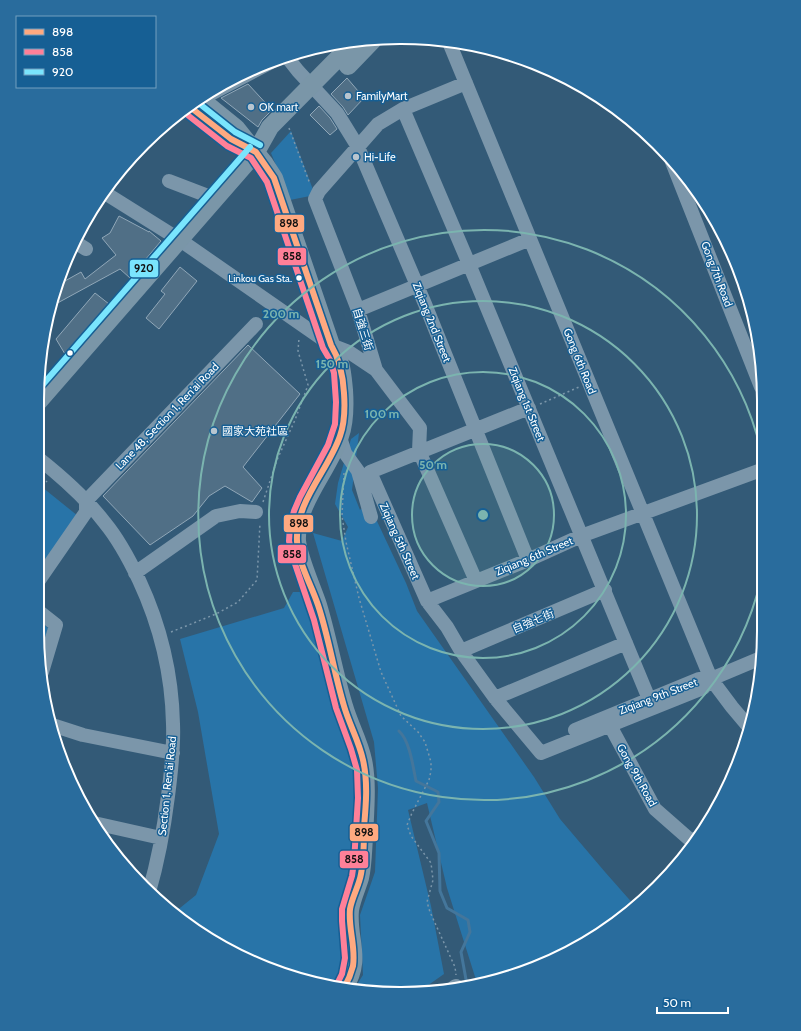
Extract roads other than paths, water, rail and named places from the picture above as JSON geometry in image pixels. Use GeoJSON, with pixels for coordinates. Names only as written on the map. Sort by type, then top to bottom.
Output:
{"type":"FeatureCollection","features":[{"type":"Feature","properties":{"kind":"main road"},"geometry":{"type":"LineString","coordinates":[[44,395],[256,152],[270,128],[366,46]]}},
{"type":"Feature","properties":{"kind":"main road"},"geometry":{"type":"LineString","coordinates":[[256,152],[277,137],[288,125],[349,48]]}},
{"type":"Feature","properties":{"kind":"main road"},"geometry":{"type":"LineString","coordinates":[[200,105],[231,139],[256,152],[274,178],[331,345],[339,356],[342,370],[344,411],[343,445],[310,495],[302,512],[297,528],[298,543],[318,605],[344,707],[358,743],[363,761],[365,790],[362,863],[360,878],[350,908],[349,923],[354,948],[354,964],[347,983]]}},
{"type":"Feature","properties":{"kind":"street","name":"Gong 6th Road"},"geometry":{"type":"LineString","coordinates":[[451,48],[711,679],[745,723]]}},
{"type":"Feature","properties":{"kind":"street","name":"Ziqiang 2nd Street"},"geometry":{"type":"LineString","coordinates":[[291,61],[337,113],[358,147],[417,286],[528,560]]}},
{"type":"Feature","properties":{"kind":"street"},"geometry":{"type":"LineString","coordinates":[[358,147],[378,124],[403,109],[466,82]]}},
{"type":"Feature","properties":{"kind":"street","name":"Ziqiang 1st Street"},"geometry":{"type":"LineString","coordinates":[[403,109],[650,699]]}},
{"type":"Feature","properties":{"kind":"street","name":"自強三街"},"geometry":{"type":"LineString","coordinates":[[358,147],[319,191],[315,199],[358,310],[376,370],[420,428],[419,451]]}},
{"type":"Feature","properties":{"kind":"street","name":"Gong 7th Road"},"geometry":{"type":"LineString","coordinates":[[678,176],[756,374]]}},
{"type":"Feature","properties":{"kind":"street"},"geometry":{"type":"LineString","coordinates":[[169,181],[216,199]]}},
{"type":"Feature","properties":{"kind":"street"},"geometry":{"type":"LineString","coordinates":[[109,195],[180,240],[331,345],[349,352],[376,370]]}},
{"type":"Feature","properties":{"kind":"street"},"geometry":{"type":"LineString","coordinates":[[358,310],[530,239]]}},
{"type":"Feature","properties":{"kind":"street","name":"Lane 48, Section 1, Ren'ai Road"},"geometry":{"type":"LineString","coordinates":[[44,573],[86,507],[256,324]]}},
{"type":"Feature","properties":{"kind":"street","name":"Ziqiang 5th Street"},"geometry":{"type":"LineString","coordinates":[[529,408],[370,472],[426,601],[447,627],[461,651],[495,698],[536,746]]}},
{"type":"Feature","properties":{"kind":"street"},"geometry":{"type":"LineString","coordinates":[[343,445],[358,471],[371,517]]}},
{"type":"Feature","properties":{"kind":"street"},"geometry":{"type":"LineString","coordinates":[[419,451],[476,581]]}},
{"type":"Feature","properties":{"kind":"street","name":"Section 1, Ren'ai Road"},"geometry":{"type":"LineString","coordinates":[[44,463],[55,471],[86,507],[122,564],[136,594],[157,657],[162,684],[169,752]]}},
{"type":"Feature","properties":{"kind":"street","name":"Ziqiang 6th Street"},"geometry":{"type":"LineString","coordinates":[[426,601],[528,560],[581,536],[757,471]]}},
{"type":"Feature","properties":{"kind":"street","name":"Section 1, Ren'ai Road"},"geometry":{"type":"LineString","coordinates":[[44,472],[106,523],[135,573],[145,594],[160,636],[171,694],[173,725],[150,885]]}},
{"type":"Feature","properties":{"kind":"street"},"geometry":{"type":"LineString","coordinates":[[135,573],[216,516],[240,511],[258,516]]}},
{"type":"Feature","properties":{"kind":"street","name":"自強七街"},"geometry":{"type":"LineString","coordinates":[[461,651],[604,590]]}},
{"type":"Feature","properties":{"kind":"street"},"geometry":{"type":"LineString","coordinates":[[44,616],[56,625],[46,660]]}},
{"type":"Feature","properties":{"kind":"street"},"geometry":{"type":"LineString","coordinates":[[495,698],[626,643]]}},
{"type":"Feature","properties":{"kind":"street"},"geometry":{"type":"LineString","coordinates":[[711,679],[755,660]]}},
{"type":"Feature","properties":{"kind":"street","name":"Ziqiang 9th Street"},"geometry":{"type":"LineString","coordinates":[[608,722],[650,699],[699,679],[711,679]]}},
{"type":"Feature","properties":{"kind":"street","name":"Ziqiang 9th Street"},"geometry":{"type":"LineString","coordinates":[[536,746],[703,688],[711,679]]}},
{"type":"Feature","properties":{"kind":"street","name":"Gong 9th Road"},"geometry":{"type":"LineString","coordinates":[[608,722],[655,809],[690,839]]}},
{"type":"Feature","properties":{"kind":"street"},"geometry":{"type":"LineString","coordinates":[[57,727],[83,735],[169,752]]}},
{"type":"Feature","properties":{"kind":"street"},"geometry":{"type":"LineString","coordinates":[[101,825],[158,837]]}},
{"type":"Feature","properties":{"kind":"street","name":"Section 1, Ren'ai Road"},"geometry":{"type":"LineString","coordinates":[[144,879],[158,837]]}},
{"type":"Feature","properties":{"kind":"waterway"},"geometry":{"type":"LineString","coordinates":[[399,731],[406,741],[416,781],[438,792],[439,802],[426,821],[439,853],[440,891],[447,908],[468,920],[470,932],[461,952],[466,981]]}},
{"type":"Feature","properties":{"kind":"place","name":"FamilyMart"},"geometry":{"type":"Point","coordinates":[348,96]}},
{"type":"Feature","properties":{"kind":"place","name":"OK mart"},"geometry":{"type":"Point","coordinates":[251,107]}},
{"type":"Feature","properties":{"kind":"place","name":"Hi-Life"},"geometry":{"type":"Point","coordinates":[356,157]}},
{"type":"Feature","properties":{"kind":"place","name":"Linkou Gas Sta."},"geometry":{"type":"Point","coordinates":[299,278]}},
{"type":"Feature","properties":{"kind":"place","name":"國家大苑社區"},"geometry":{"type":"Point","coordinates":[214,431]}}]}
